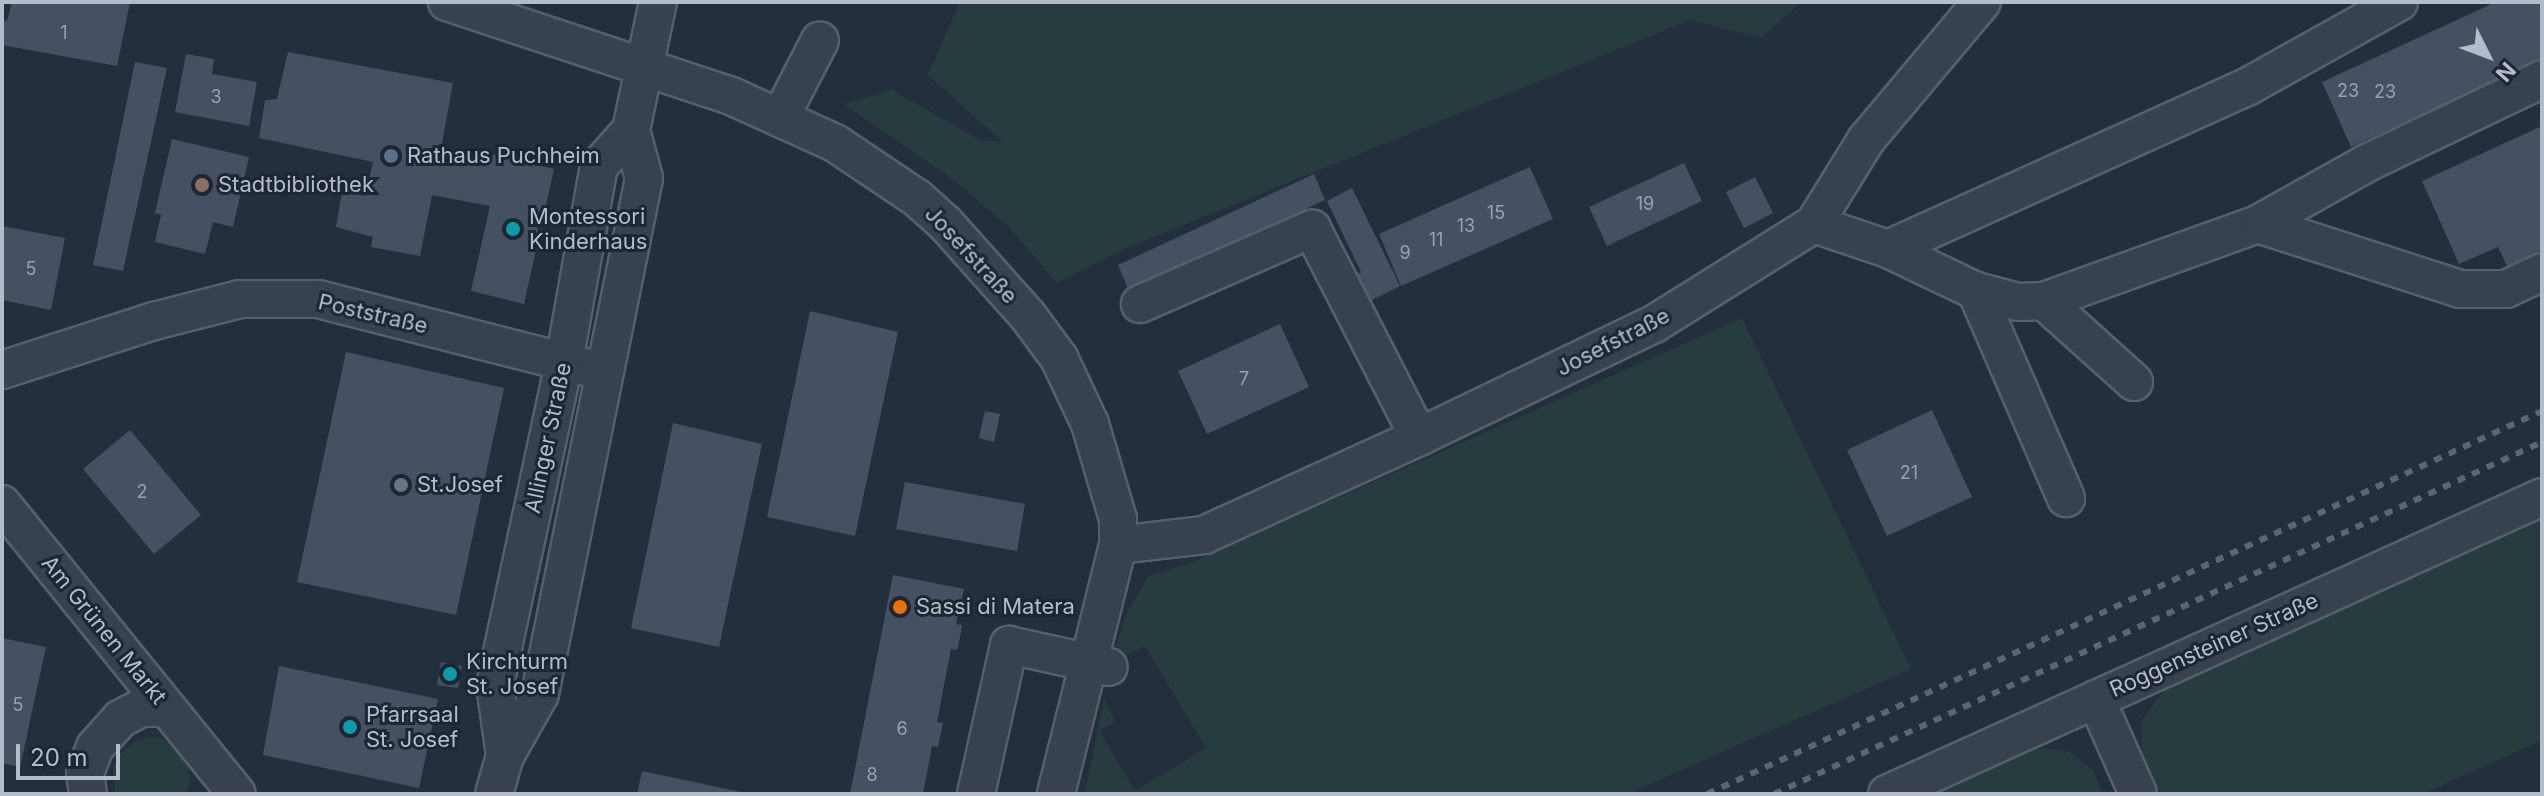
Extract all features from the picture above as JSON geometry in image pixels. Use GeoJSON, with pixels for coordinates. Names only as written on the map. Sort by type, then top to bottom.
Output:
{"type":"FeatureCollection","features":[{"type":"Feature","properties":{"kind":"street","name":"Josefstraße"},"geometry":{"type":"LineString","coordinates":[[447,2],[646,67],[781,116],[835,143],[917,198],[975,254],[1028,316],[1059,358],[1090,424],[1118,519],[1118,545],[1099,664],[1056,794]]}},
{"type":"Feature","properties":{"kind":"street","name":"Allinger Straße"},"geometry":{"type":"LineString","coordinates":[[505,756],[495,685],[564,362],[599,166],[631,130],[658,2]]}},
{"type":"Feature","properties":{"kind":"street"},"geometry":{"type":"LineString","coordinates":[[1982,2],[1866,140],[1814,224],[1888,249],[1976,291],[2018,302],[2044,301],[2258,224],[2367,163],[2542,79]]}},
{"type":"Feature","properties":{"kind":"street"},"geometry":{"type":"LineString","coordinates":[[1888,249],[2247,87],[2399,2]]}},
{"type":"Feature","properties":{"kind":"street"},"geometry":{"type":"LineString","coordinates":[[781,116],[820,40]]}},
{"type":"Feature","properties":{"kind":"street","name":"Allinger Straße"},"geometry":{"type":"LineString","coordinates":[[494,794],[505,756],[540,694],[644,178],[631,130]]}},
{"type":"Feature","properties":{"kind":"street","name":"Josefstraße"},"geometry":{"type":"LineString","coordinates":[[1118,545],[1204,535],[1419,437],[1654,324],[1814,224]]}},
{"type":"Feature","properties":{"kind":"street"},"geometry":{"type":"LineString","coordinates":[[2258,224],[2460,289],[2506,289],[2542,272]]}},
{"type":"Feature","properties":{"kind":"street"},"geometry":{"type":"LineString","coordinates":[[1140,304],[1312,229],[1419,437]]}},
{"type":"Feature","properties":{"kind":"street"},"geometry":{"type":"LineString","coordinates":[[1976,291],[2066,498]]}},
{"type":"Feature","properties":{"kind":"street","name":"Poststraße"},"geometry":{"type":"LineString","coordinates":[[2,370],[154,321],[240,299],[318,299],[606,371]]}},
{"type":"Feature","properties":{"kind":"street"},"geometry":{"type":"LineString","coordinates":[[2044,301],[2134,382]]}},
{"type":"Feature","properties":{"kind":"street","name":"Roggensteiner Straße"},"geometry":{"type":"LineString","coordinates":[[1887,794],[2542,497]]}},
{"type":"Feature","properties":{"kind":"street","name":"Am Grünen Markt"},"geometry":{"type":"LineString","coordinates":[[2,504],[237,794]]}},
{"type":"Feature","properties":{"kind":"street"},"geometry":{"type":"LineString","coordinates":[[976,794],[1009,645],[1099,664]]}},
{"type":"Feature","properties":{"kind":"street"},"geometry":{"type":"LineString","coordinates":[[2096,699],[2138,794]]}},
{"type":"Feature","properties":{"kind":"street"},"geometry":{"type":"LineString","coordinates":[[88,794],[85,773],[95,747],[120,719],[141,708],[167,708]]}},
{"type":"Feature","properties":{"kind":"green space"},"geometry":{"type":"Polygon","coordinates":[[[960,2],[1801,2],[1761,38],[1690,20],[1127,248],[1057,283],[1009,227],[955,181],[844,104],[892,90],[980,140],[1003,142],[928,75],[960,2]]]}},
{"type":"Feature","properties":{"kind":"green space"},"geometry":{"type":"Polygon","coordinates":[[[1742,318],[1911,669],[1627,794],[1085,794],[1104,699],[1115,721],[1099,731],[1135,791],[1206,748],[1145,646],[1128,655],[1116,646],[1128,610],[1149,576],[1193,562],[1742,318]]]}},
{"type":"Feature","properties":{"kind":"green space"},"geometry":{"type":"Polygon","coordinates":[[[2542,516],[2542,740],[2423,794],[2161,794],[2142,755],[2141,721],[2164,690],[2542,516]]]}},
{"type":"Feature","properties":{"kind":"green space"},"geometry":{"type":"Polygon","coordinates":[[[151,737],[164,739],[185,756],[191,782],[186,794],[115,792],[113,768],[118,756],[137,740],[151,737]]]}},
{"type":"Feature","properties":{"kind":"green space"},"geometry":{"type":"Polygon","coordinates":[[[2037,748],[2069,751],[2093,771],[2103,794],[1938,794],[2037,748]]]}},
{"type":"Feature","properties":{"kind":"building"},"geometry":{"type":"Polygon","coordinates":[[[12,2],[130,2],[117,66],[2,45],[2,20],[7,21],[12,2]]]}},
{"type":"Feature","properties":{"kind":"building"},"geometry":{"type":"Polygon","coordinates":[[[2496,2],[2542,2],[2542,59],[2351,147],[2322,82],[2496,2]]]}},
{"type":"Feature","properties":{"kind":"building","name":"Rathaus Puchheim"},"geometry":{"type":"Polygon","coordinates":[[[288,52],[453,83],[441,149],[466,152],[466,148],[554,169],[524,304],[471,291],[490,206],[432,195],[420,256],[371,247],[373,237],[336,227],[342,192],[365,196],[373,162],[259,138],[265,100],[277,99],[288,52]]]}},
{"type":"Feature","properties":{"kind":"building"},"geometry":{"type":"Polygon","coordinates":[[[186,54],[214,59],[212,74],[257,82],[249,126],[175,112],[186,54]]]}},
{"type":"Feature","properties":{"kind":"building"},"geometry":{"type":"Polygon","coordinates":[[[135,62],[167,68],[123,271],[93,265],[135,62]]]}},
{"type":"Feature","properties":{"kind":"building"},"geometry":{"type":"Polygon","coordinates":[[[2542,126],[2542,250],[2507,266],[2498,247],[2459,264],[2422,181],[2542,126]]]}},
{"type":"Feature","properties":{"kind":"building","name":"Stadtbibliothek"},"geometry":{"type":"Polygon","coordinates":[[[172,139],[249,157],[233,227],[213,222],[205,254],[155,242],[161,215],[155,213],[172,139]]]}},
{"type":"Feature","properties":{"kind":"building"},"geometry":{"type":"Polygon","coordinates":[[[1684,163],[1702,201],[1607,246],[1589,207],[1684,163]]]}},
{"type":"Feature","properties":{"kind":"building"},"geometry":{"type":"Polygon","coordinates":[[[1530,167],[1553,219],[1401,286],[1379,234],[1530,167]]]}},
{"type":"Feature","properties":{"kind":"building"},"geometry":{"type":"Polygon","coordinates":[[[1314,174],[1325,200],[1129,291],[1118,265],[1314,174]]]}},
{"type":"Feature","properties":{"kind":"building"},"geometry":{"type":"Polygon","coordinates":[[[1755,177],[1773,213],[1744,228],[1726,192],[1755,177]]]}},
{"type":"Feature","properties":{"kind":"building"},"geometry":{"type":"Polygon","coordinates":[[[1352,188],[1400,286],[1370,301],[1357,274],[1361,272],[1327,201],[1352,188]]]}},
{"type":"Feature","properties":{"kind":"building"},"geometry":{"type":"Polygon","coordinates":[[[2,226],[65,238],[51,310],[2,300],[2,226]]]}},
{"type":"Feature","properties":{"kind":"building"},"geometry":{"type":"Polygon","coordinates":[[[810,311],[898,332],[855,536],[767,517],[810,311]]]}},
{"type":"Feature","properties":{"kind":"building"},"geometry":{"type":"Polygon","coordinates":[[[1280,324],[1309,387],[1207,434],[1178,371],[1280,324]]]}},
{"type":"Feature","properties":{"kind":"building","name":"St.Josef"},"geometry":{"type":"Polygon","coordinates":[[[346,352],[504,388],[456,615],[297,582],[346,352]]]}},
{"type":"Feature","properties":{"kind":"building"},"geometry":{"type":"Polygon","coordinates":[[[1932,410],[1972,497],[1887,536],[1847,450],[1932,410]]]}},
{"type":"Feature","properties":{"kind":"building"},"geometry":{"type":"Polygon","coordinates":[[[985,411],[1000,414],[994,442],[979,438],[985,411]]]}},
{"type":"Feature","properties":{"kind":"building"},"geometry":{"type":"Polygon","coordinates":[[[673,423],[762,444],[719,647],[631,628],[673,423]]]}},
{"type":"Feature","properties":{"kind":"building"},"geometry":{"type":"Polygon","coordinates":[[[130,430],[201,515],[154,554],[83,469],[130,430]]]}},
{"type":"Feature","properties":{"kind":"building"},"geometry":{"type":"Polygon","coordinates":[[[905,482],[1025,504],[1017,551],[896,529],[905,482]]]}},
{"type":"Feature","properties":{"kind":"building"},"geometry":{"type":"Polygon","coordinates":[[[893,575],[964,589],[956,624],[962,625],[960,638],[957,650],[951,649],[937,722],[943,723],[938,747],[932,746],[923,794],[850,794],[893,575]]]}},
{"type":"Feature","properties":{"kind":"building"},"geometry":{"type":"Polygon","coordinates":[[[2,638],[46,647],[20,767],[2,763],[2,638]]]}},
{"type":"Feature","properties":{"kind":"building","name":"Kirchturm St. Josef"},"geometry":{"type":"Polygon","coordinates":[[[441,662],[462,666],[458,688],[437,685],[441,662]]]}},
{"type":"Feature","properties":{"kind":"building","name":"Pfarrsaal St. Josef"},"geometry":{"type":"Polygon","coordinates":[[[279,666],[438,699],[419,788],[263,755],[279,666]]]}},
{"type":"Feature","properties":{"kind":"building"},"geometry":{"type":"Polygon","coordinates":[[[642,771],[746,793],[637,794],[642,771]]]}},
{"type":"Feature","properties":{"kind":"railway"},"geometry":{"type":"LineString","coordinates":[[1707,794],[2542,411]]}},
{"type":"Feature","properties":{"kind":"railway"},"geometry":{"type":"LineString","coordinates":[[1774,794],[2542,442]]}},
{"type":"Feature","properties":{"kind":"place","name":"Rathaus Puchheim"},"geometry":{"type":"Point","coordinates":[391,156]}},
{"type":"Feature","properties":{"kind":"place","name":"Stadtbibliothek"},"geometry":{"type":"Point","coordinates":[202,185]}},
{"type":"Feature","properties":{"kind":"place","name":"Montessori Kinderhaus"},"geometry":{"type":"Point","coordinates":[513,229]}},
{"type":"Feature","properties":{"kind":"place","name":"St.Josef"},"geometry":{"type":"Point","coordinates":[401,485]}},
{"type":"Feature","properties":{"kind":"place","name":"Sassi di Matera"},"geometry":{"type":"Point","coordinates":[900,607]}},
{"type":"Feature","properties":{"kind":"place","name":"Kirchturm St. Josef"},"geometry":{"type":"Point","coordinates":[450,674]}},
{"type":"Feature","properties":{"kind":"place","name":"Pfarrsaal St. Josef"},"geometry":{"type":"Point","coordinates":[350,727]}}]}
